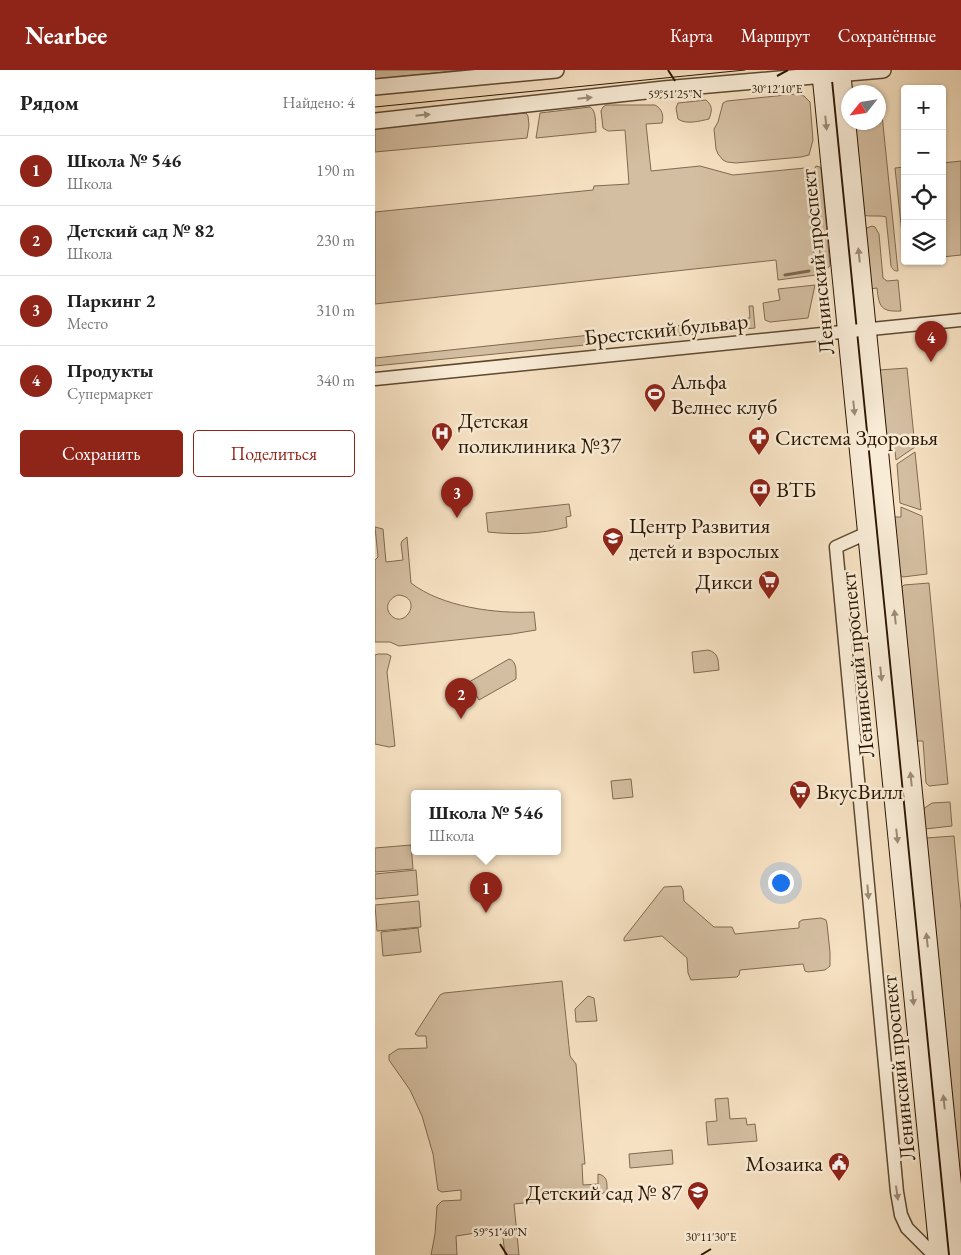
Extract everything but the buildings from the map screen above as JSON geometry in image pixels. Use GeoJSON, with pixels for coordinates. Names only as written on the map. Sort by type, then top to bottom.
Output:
{"type":"FeatureCollection","features":[{"type":"Feature","properties":{"kind":"main road","name":"Ленинский проспект"},"geometry":{"type":"LineString","coordinates":[[821,72],[939,1255]]}},
{"type":"Feature","properties":{"kind":"main road","name":"Ленинский проспект"},"geometry":{"type":"LineString","coordinates":[[841,72],[959,1255]]}},
{"type":"Feature","properties":{"kind":"street"},"geometry":{"type":"LineString","coordinates":[[375,87],[556,70]]}},
{"type":"Feature","properties":{"kind":"street"},"geometry":{"type":"LineString","coordinates":[[375,121],[821,72],[883,70]]}},
{"type":"Feature","properties":{"kind":"street","name":"Брестский бульвар"},"geometry":{"type":"LineString","coordinates":[[375,379],[961,320]]}},
{"type":"Feature","properties":{"kind":"street"},"geometry":{"type":"LineString","coordinates":[[867,533],[836,547],[897,1192],[901,1215],[907,1228],[934,1255]]}},
{"type":"Feature","properties":{"kind":"shaded area"},"geometry":{"type":"Polygon","coordinates":[[[375,70],[464,70],[375,79],[375,70]]]}},
{"type":"Feature","properties":{"kind":"shaded area"},"geometry":{"type":"Polygon","coordinates":[[[796,94],[804,96],[810,102],[813,140],[809,155],[736,163],[723,160],[716,149],[714,129],[723,103],[796,94]]]}},
{"type":"Feature","properties":{"kind":"shaded area"},"geometry":{"type":"Polygon","coordinates":[[[706,100],[710,104],[711,109],[709,119],[689,122],[678,119],[676,108],[678,103],[706,100]]]}},
{"type":"Feature","properties":{"kind":"shaded area"},"geometry":{"type":"Polygon","coordinates":[[[606,105],[655,105],[661,110],[663,115],[662,123],[646,124],[651,171],[700,166],[733,175],[805,168],[816,275],[778,280],[776,260],[375,304],[375,212],[593,190],[594,186],[629,184],[625,130],[608,131],[603,128],[601,111],[606,105]]]}},
{"type":"Feature","properties":{"kind":"shaded area"},"geometry":{"type":"Polygon","coordinates":[[[590,107],[595,115],[596,132],[536,138],[540,113],[590,107]]]}},
{"type":"Feature","properties":{"kind":"shaded area"},"geometry":{"type":"Polygon","coordinates":[[[526,113],[529,125],[527,138],[375,152],[375,128],[526,113]]]}},
{"type":"Feature","properties":{"kind":"shaded area"},"geometry":{"type":"Polygon","coordinates":[[[855,130],[884,130],[898,271],[894,270],[891,266],[886,217],[863,215],[855,130]]]}},
{"type":"Feature","properties":{"kind":"shaded area"},"geometry":{"type":"Polygon","coordinates":[[[961,161],[961,255],[946,257],[946,175],[946,163],[961,161]]]}},
{"type":"Feature","properties":{"kind":"shaded area"},"geometry":{"type":"Polygon","coordinates":[[[816,166],[821,169],[830,266],[825,270],[820,256],[813,178],[816,166]]]}},
{"type":"Feature","properties":{"kind":"shaded area"},"geometry":{"type":"Polygon","coordinates":[[[901,167],[901,224],[895,168],[901,167]]]}},
{"type":"Feature","properties":{"kind":"shaded area"},"geometry":{"type":"Polygon","coordinates":[[[872,226],[875,227],[879,234],[883,278],[887,281],[898,280],[901,311],[882,307],[877,288],[870,289],[864,229],[872,226]]]}},
{"type":"Feature","properties":{"kind":"shaded area"},"geometry":{"type":"Polygon","coordinates":[[[815,285],[808,318],[770,322],[765,320],[763,303],[780,300],[778,289],[815,285]]]}},
{"type":"Feature","properties":{"kind":"shaded area"},"geometry":{"type":"Polygon","coordinates":[[[749,306],[753,306],[755,328],[375,366],[375,358],[750,318],[749,306]]]}},
{"type":"Feature","properties":{"kind":"shaded area"},"geometry":{"type":"Polygon","coordinates":[[[907,368],[915,447],[896,460],[895,451],[888,452],[879,370],[907,368]]]}},
{"type":"Feature","properties":{"kind":"shaded area"},"geometry":{"type":"Polygon","coordinates":[[[915,452],[921,510],[900,503],[897,464],[915,452]]]}},
{"type":"Feature","properties":{"kind":"shaded area"},"geometry":{"type":"Polygon","coordinates":[[[569,504],[571,516],[566,517],[567,527],[528,533],[488,532],[486,513],[569,504]]]}},
{"type":"Feature","properties":{"kind":"shaded area"},"geometry":{"type":"Polygon","coordinates":[[[901,507],[922,516],[927,574],[903,577],[900,575],[894,517],[901,517],[901,507]]]}},
{"type":"Feature","properties":{"kind":"shaded area"},"geometry":{"type":"Polygon","coordinates":[[[375,527],[383,529],[386,562],[403,560],[401,544],[407,537],[411,583],[438,598],[470,607],[503,612],[534,612],[536,630],[399,646],[390,642],[375,642],[375,560],[378,557],[375,527]],[[398,595],[389,603],[388,611],[395,618],[401,619],[409,612],[411,607],[410,601],[406,597],[398,595]]]}},
{"type":"Feature","properties":{"kind":"shaded area"},"geometry":{"type":"Polygon","coordinates":[[[929,583],[948,784],[929,786],[926,783],[923,741],[916,741],[901,588],[904,585],[929,583]]]}},
{"type":"Feature","properties":{"kind":"shaded area"},"geometry":{"type":"Polygon","coordinates":[[[708,650],[716,655],[719,670],[694,673],[692,652],[708,650]]]}},
{"type":"Feature","properties":{"kind":"shaded area"},"geometry":{"type":"Polygon","coordinates":[[[375,655],[391,656],[387,672],[395,746],[389,747],[375,744],[375,655]]]}},
{"type":"Feature","properties":{"kind":"shaded area"},"geometry":{"type":"Polygon","coordinates":[[[509,659],[515,664],[516,679],[479,700],[469,682],[509,659]]]}},
{"type":"Feature","properties":{"kind":"shaded area"},"geometry":{"type":"Polygon","coordinates":[[[631,779],[633,797],[613,799],[611,781],[631,779]]]}},
{"type":"Feature","properties":{"kind":"shaded area"},"geometry":{"type":"Polygon","coordinates":[[[950,802],[952,826],[925,829],[923,809],[932,803],[950,802]]]}},
{"type":"Feature","properties":{"kind":"shaded area"},"geometry":{"type":"Polygon","coordinates":[[[954,836],[961,911],[961,1196],[926,838],[954,836]]]}},
{"type":"Feature","properties":{"kind":"shaded area"},"geometry":{"type":"Polygon","coordinates":[[[411,845],[413,869],[375,872],[375,848],[411,845]]]}},
{"type":"Feature","properties":{"kind":"shaded area"},"geometry":{"type":"Polygon","coordinates":[[[416,870],[418,895],[375,899],[375,874],[416,870]]]}},
{"type":"Feature","properties":{"kind":"shaded area"},"geometry":{"type":"Polygon","coordinates":[[[681,886],[684,901],[714,927],[732,927],[735,934],[799,928],[799,922],[802,920],[821,918],[826,920],[830,966],[825,970],[808,972],[805,971],[803,964],[740,970],[737,977],[691,980],[688,973],[687,958],[662,936],[624,941],[624,938],[664,887],[681,886]]]}},
{"type":"Feature","properties":{"kind":"shaded area"},"geometry":{"type":"Polygon","coordinates":[[[419,901],[421,927],[377,931],[375,905],[419,901]]]}},
{"type":"Feature","properties":{"kind":"shaded area"},"geometry":{"type":"Polygon","coordinates":[[[418,928],[421,952],[383,956],[381,932],[418,928]]]}},
{"type":"Feature","properties":{"kind":"shaded area"},"geometry":{"type":"Polygon","coordinates":[[[562,981],[570,1056],[576,1064],[585,1164],[582,1164],[583,1185],[598,1184],[598,1174],[604,1176],[607,1183],[607,1191],[599,1195],[514,1204],[519,1255],[505,1255],[502,1229],[456,1236],[457,1255],[431,1255],[437,1206],[442,1201],[461,1200],[461,1190],[442,1192],[438,1190],[433,1154],[422,1116],[410,1090],[389,1060],[389,1055],[398,1049],[427,1048],[426,1036],[415,1034],[440,995],[444,993],[562,981]]]}},
{"type":"Feature","properties":{"kind":"shaded area"},"geometry":{"type":"Polygon","coordinates":[[[588,996],[594,998],[597,1021],[576,1022],[575,1009],[588,996]]]}},
{"type":"Feature","properties":{"kind":"shaded area"},"geometry":{"type":"Polygon","coordinates":[[[728,1098],[730,1119],[746,1118],[747,1125],[755,1124],[757,1141],[708,1145],[706,1122],[717,1121],[715,1099],[728,1098]]]}},
{"type":"Feature","properties":{"kind":"shaded area"},"geometry":{"type":"Polygon","coordinates":[[[672,1150],[673,1164],[630,1168],[629,1154],[672,1150]]]}},
{"type":"Feature","properties":{"kind":"waterway"},"geometry":{"type":"LineString","coordinates":[[785,275],[809,271]]}},
{"type":"Feature","properties":{"kind":"tram line"},"geometry":{"type":"LineString","coordinates":[[375,107],[745,70]]}},
{"type":"Feature","properties":{"kind":"place","name":"Продукты"},"geometry":{"type":"Point","coordinates":[931,362]}},
{"type":"Feature","properties":{"kind":"place","name":"Альфа Велнес клуб"},"geometry":{"type":"Point","coordinates":[655,413]}},
{"type":"Feature","properties":{"kind":"place","name":"Детская поликлиника №37"},"geometry":{"type":"Point","coordinates":[442,452]}},
{"type":"Feature","properties":{"kind":"place","name":"Система Здоровья"},"geometry":{"type":"Point","coordinates":[759,456]}},
{"type":"Feature","properties":{"kind":"place","name":"ВТБ"},"geometry":{"type":"Point","coordinates":[760,508]}},
{"type":"Feature","properties":{"kind":"place","name":"Паркинг 2"},"geometry":{"type":"Point","coordinates":[457,518]}},
{"type":"Feature","properties":{"kind":"place","name":"Центр Развития детей и взрослых"},"geometry":{"type":"Point","coordinates":[613,557]}},
{"type":"Feature","properties":{"kind":"place","name":"Дикси"},"geometry":{"type":"Point","coordinates":[769,600]}},
{"type":"Feature","properties":{"kind":"place","name":"Детский сад № 82"},"geometry":{"type":"Point","coordinates":[461,719]}},
{"type":"Feature","properties":{"kind":"place","name":"ВкусВилл"},"geometry":{"type":"Point","coordinates":[800,810]}},
{"type":"Feature","properties":{"kind":"place","name":"Школа № 546"},"geometry":{"type":"Point","coordinates":[486,913]}},
{"type":"Feature","properties":{"kind":"place","name":"Мозаика"},"geometry":{"type":"Point","coordinates":[839,1182]}},
{"type":"Feature","properties":{"kind":"place","name":"Детский сад № 87"},"geometry":{"type":"Point","coordinates":[698,1211]}}]}
